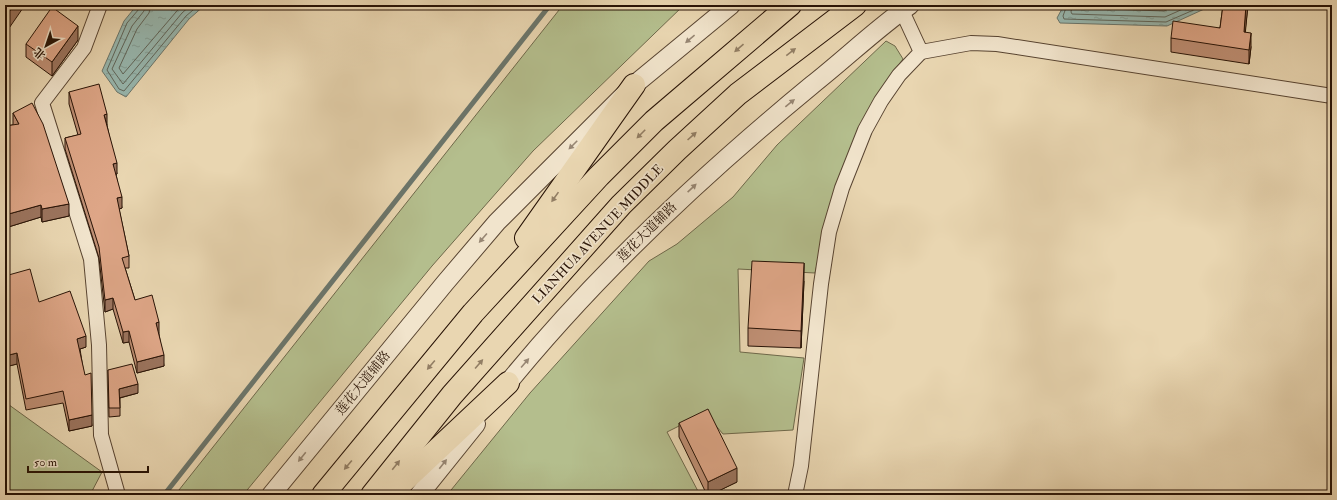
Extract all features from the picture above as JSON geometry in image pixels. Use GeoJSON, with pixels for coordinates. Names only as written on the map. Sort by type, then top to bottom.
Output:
{"type":"FeatureCollection","features":[{"type":"Feature","properties":{"kind":"main road"},"geometry":{"type":"LineString","coordinates":[[324,495],[474,313],[599,176],[654,121],[790,5]]}},
{"type":"Feature","properties":{"kind":"main road","name":"LIANHUA AVENUE MIDDLE"},"geometry":{"type":"LineString","coordinates":[[372,495],[452,395],[621,205],[677,150],[738,94],[853,6]]}},
{"type":"Feature","properties":{"kind":"main road"},"geometry":{"type":"LineString","coordinates":[[474,313],[634,85]]}},
{"type":"Feature","properties":{"kind":"main road"},"geometry":{"type":"LineString","coordinates":[[389,495],[508,383]]}},
{"type":"Feature","properties":{"kind":"street"},"geometry":{"type":"LineString","coordinates":[[100,5],[84,48],[42,103],[91,259],[99,345],[101,436],[118,495]]}},
{"type":"Feature","properties":{"kind":"street","name":"莲花大道辅路"},"geometry":{"type":"LineString","coordinates":[[271,495],[497,222],[634,85],[731,5]]}},
{"type":"Feature","properties":{"kind":"street"},"geometry":{"type":"LineString","coordinates":[[906,8],[921,52]]}},
{"type":"Feature","properties":{"kind":"street","name":"莲花大道辅路"},"geometry":{"type":"LineString","coordinates":[[419,495],[508,383],[586,294],[648,229],[750,137],[906,8]]}},
{"type":"Feature","properties":{"kind":"street"},"geometry":{"type":"LineString","coordinates":[[794,495],[801,466],[821,284],[829,232],[842,188],[865,130],[899,75],[921,52],[971,43],[997,44],[1332,96]]}},
{"type":"Feature","properties":{"kind":"green space"},"geometry":{"type":"Polygon","coordinates":[[[563,5],[684,5],[533,151],[432,266],[243,495],[175,495],[563,5]]]}},
{"type":"Feature","properties":{"kind":"green space"},"geometry":{"type":"Polygon","coordinates":[[[886,41],[895,46],[903,59],[891,75],[836,187],[815,273],[738,269],[740,352],[804,358],[793,430],[723,434],[705,413],[667,432],[700,495],[447,495],[530,393],[649,261],[677,244],[733,197],[777,145],[886,41]]]}},
{"type":"Feature","properties":{"kind":"green space"},"geometry":{"type":"Polygon","coordinates":[[[5,402],[102,472],[90,495],[5,495],[5,402]]]}},
{"type":"Feature","properties":{"kind":"water"},"geometry":{"type":"Polygon","coordinates":[[[137,5],[205,5],[189,19],[126,97],[117,92],[102,71],[124,21],[137,5]]]}},
{"type":"Feature","properties":{"kind":"water"},"geometry":{"type":"Polygon","coordinates":[[[1064,5],[1213,5],[1167,26],[1060,23],[1057,18],[1064,5]]]}},
{"type":"Feature","properties":{"kind":"building"},"geometry":{"type":"Polygon","coordinates":[[[5,5],[14,5],[5,18],[5,5]]]}},
{"type":"Feature","properties":{"kind":"building"},"geometry":{"type":"Polygon","coordinates":[[[1223,5],[1246,5],[1244,32],[1251,33],[1249,50],[1171,38],[1173,21],[1220,28],[1223,5]]]}},
{"type":"Feature","properties":{"kind":"building"},"geometry":{"type":"Polygon","coordinates":[[[52,7],[78,26],[52,62],[26,44],[52,7]]]}},
{"type":"Feature","properties":{"kind":"building"},"geometry":{"type":"Polygon","coordinates":[[[99,84],[107,114],[104,115],[117,163],[113,164],[122,197],[117,198],[129,256],[122,258],[135,300],[152,295],[159,322],[156,323],[164,355],[137,362],[129,331],[123,332],[113,298],[105,300],[99,247],[65,138],[81,134],[69,92],[99,84]]]}},
{"type":"Feature","properties":{"kind":"building"},"geometry":{"type":"Polygon","coordinates":[[[32,103],[43,124],[69,204],[42,209],[41,205],[5,215],[5,126],[19,124],[13,113],[32,103]]]}},
{"type":"Feature","properties":{"kind":"building"},"geometry":{"type":"Polygon","coordinates":[[[752,261],[804,263],[801,331],[748,328],[752,261]]]}},
{"type":"Feature","properties":{"kind":"building"},"geometry":{"type":"Polygon","coordinates":[[[30,269],[39,302],[70,291],[86,336],[77,339],[85,375],[91,373],[92,415],[69,420],[63,391],[26,399],[17,353],[5,356],[5,276],[30,269]]]}},
{"type":"Feature","properties":{"kind":"building"},"geometry":{"type":"Polygon","coordinates":[[[132,364],[138,384],[119,389],[120,408],[109,408],[108,370],[132,364]]]}},
{"type":"Feature","properties":{"kind":"building"},"geometry":{"type":"Polygon","coordinates":[[[708,409],[737,468],[708,482],[679,423],[708,409]]]}},
{"type":"Feature","properties":{"kind":"waterway"},"geometry":{"type":"LineString","coordinates":[[164,495],[550,5]]}}]}
